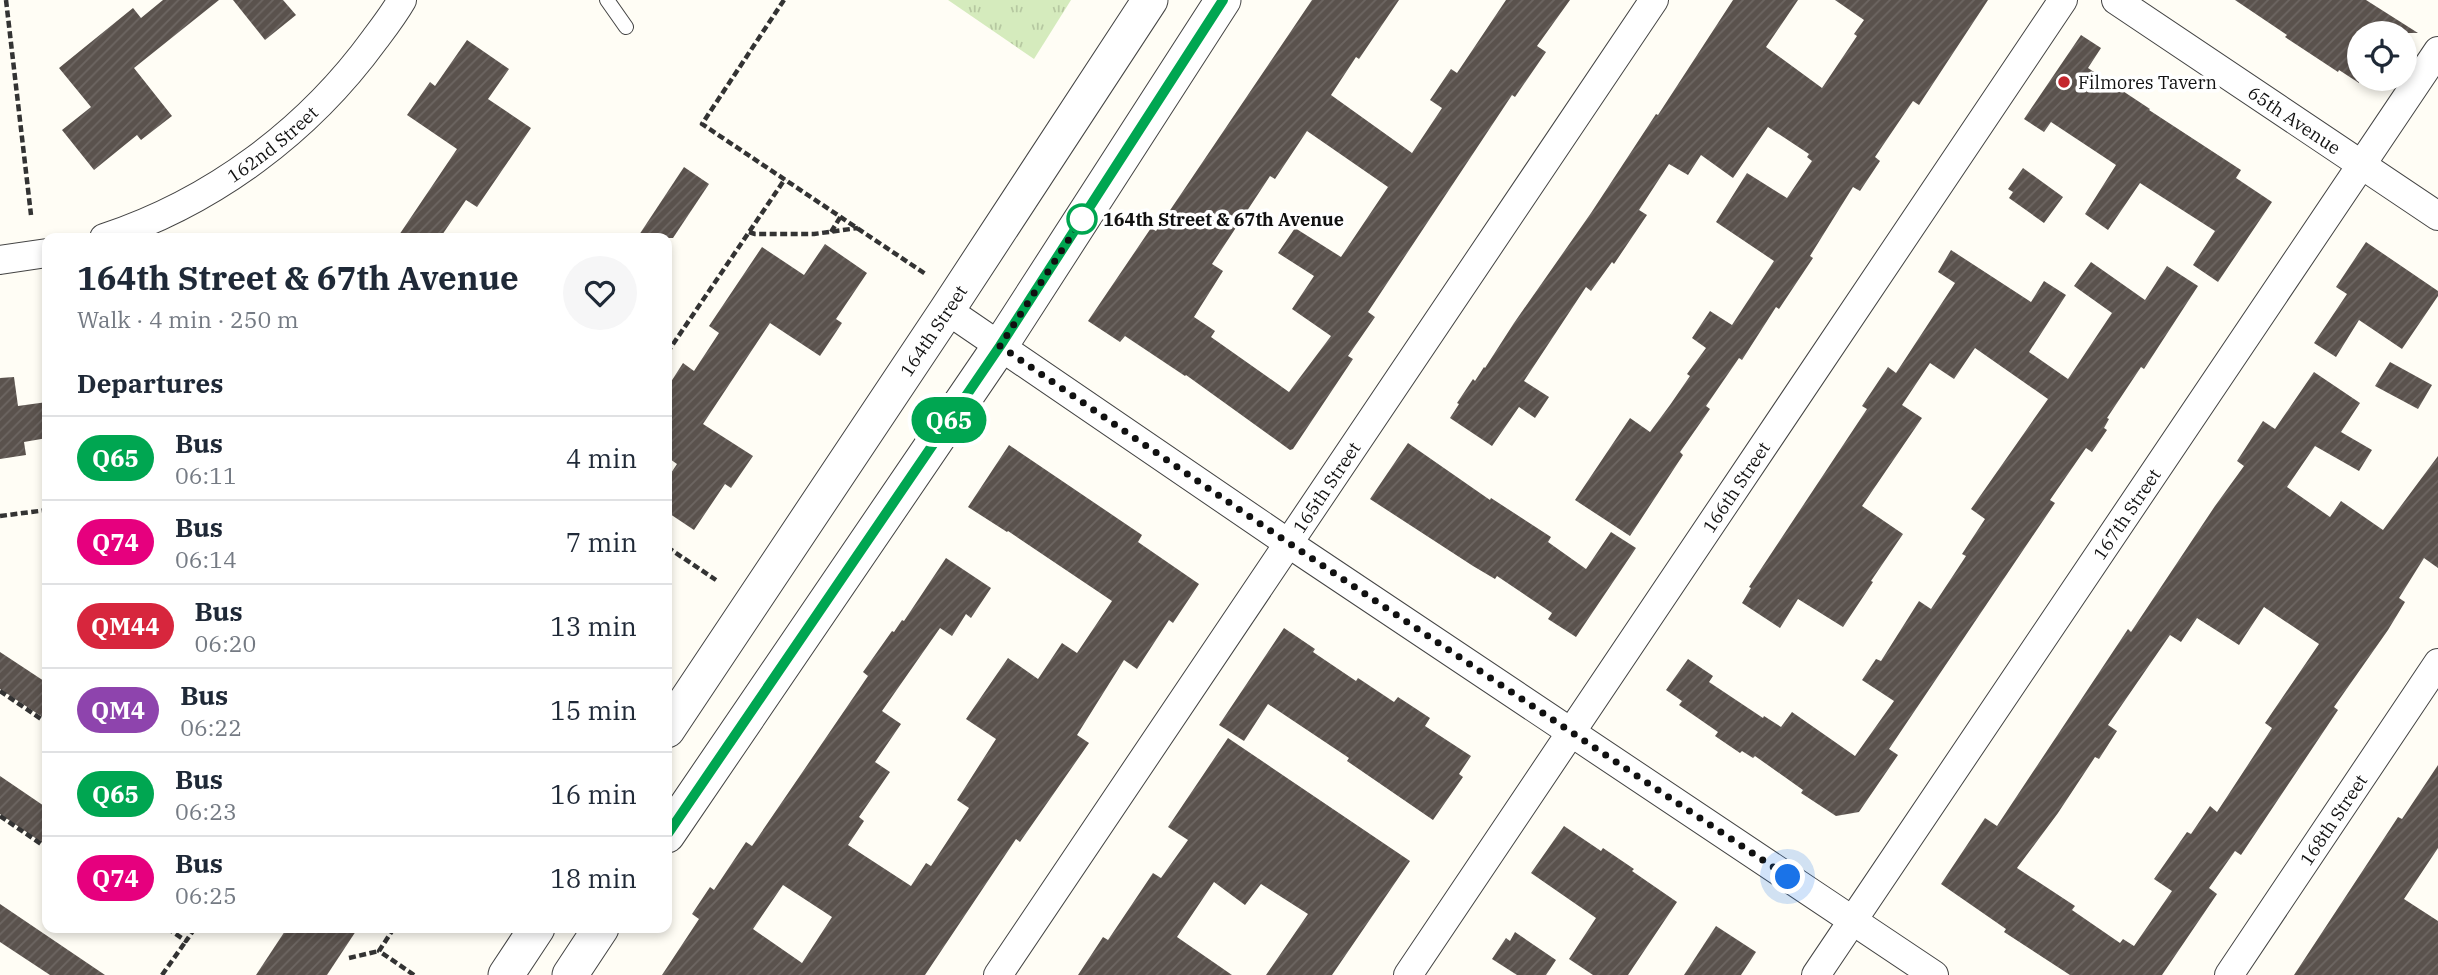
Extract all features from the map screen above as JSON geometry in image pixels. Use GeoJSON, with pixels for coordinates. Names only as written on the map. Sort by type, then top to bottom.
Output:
{"type":"FeatureCollection","features":[{"type":"Feature","properties":{"kind":"street","name":"162nd Street"},"geometry":{"type":"LineString","coordinates":[[117,233],[166,214],[232,177],[275,145],[317,108],[352,70],[402,0]]}},
{"type":"Feature","properties":{"kind":"street","name":"164th Street"},"geometry":{"type":"LineString","coordinates":[[672,722],[1150,0]]}},
{"type":"Feature","properties":{"kind":"street"},"geometry":{"type":"LineString","coordinates":[[672,828],[1000,346],[1223,0]]}},
{"type":"Feature","properties":{"kind":"street","name":"165th Street"},"geometry":{"type":"LineString","coordinates":[[998,975],[1654,0]]}},
{"type":"Feature","properties":{"kind":"street","name":"166th Street"},"geometry":{"type":"LineString","coordinates":[[1408,975],[2063,0]]}},
{"type":"Feature","properties":{"kind":"street","name":"65th Avenue"},"geometry":{"type":"LineString","coordinates":[[2116,0],[2438,216]]}},
{"type":"Feature","properties":{"kind":"street","name":"167th Street"},"geometry":{"type":"LineString","coordinates":[[1816,975],[2438,51]]}},
{"type":"Feature","properties":{"kind":"street"},"geometry":{"type":"LineString","coordinates":[[0,260],[42,254]]}},
{"type":"Feature","properties":{"kind":"street"},"geometry":{"type":"LineString","coordinates":[[947,310],[1288,543],[1934,975]]}},
{"type":"Feature","properties":{"kind":"street","name":"168th Street"},"geometry":{"type":"LineString","coordinates":[[2229,975],[2438,663]]}},
{"type":"Feature","properties":{"kind":"street"},"geometry":{"type":"LineString","coordinates":[[506,975],[534,933]]}},
{"type":"Feature","properties":{"kind":"street"},"geometry":{"type":"LineString","coordinates":[[570,975],[598,933]]}},
{"type":"Feature","properties":{"kind":"lane"},"geometry":{"type":"LineString","coordinates":[[607,0],[626,27]]}},
{"type":"Feature","properties":{"kind":"path"},"geometry":{"type":"LineString","coordinates":[[6,0],[31,215]]}},
{"type":"Feature","properties":{"kind":"path"},"geometry":{"type":"LineString","coordinates":[[784,0],[702,124],[927,275]]}},
{"type":"Feature","properties":{"kind":"path"},"geometry":{"type":"LineString","coordinates":[[672,346],[785,179]]}},
{"type":"Feature","properties":{"kind":"path"},"geometry":{"type":"LineString","coordinates":[[831,232],[841,216]]}},
{"type":"Feature","properties":{"kind":"path"},"geometry":{"type":"LineString","coordinates":[[749,232],[802,234],[858,228]]}},
{"type":"Feature","properties":{"kind":"path"},"geometry":{"type":"LineString","coordinates":[[0,516],[42,511]]}},
{"type":"Feature","properties":{"kind":"path"},"geometry":{"type":"LineString","coordinates":[[672,551],[716,580]]}},
{"type":"Feature","properties":{"kind":"path"},"geometry":{"type":"LineString","coordinates":[[0,691],[42,720]]}},
{"type":"Feature","properties":{"kind":"path"},"geometry":{"type":"LineString","coordinates":[[0,816],[42,845]]}},
{"type":"Feature","properties":{"kind":"path"},"geometry":{"type":"LineString","coordinates":[[174,933],[186,941]]}},
{"type":"Feature","properties":{"kind":"path"},"geometry":{"type":"LineString","coordinates":[[162,975],[192,933]]}},
{"type":"Feature","properties":{"kind":"path"},"geometry":{"type":"LineString","coordinates":[[349,958],[379,951],[391,933]]}},
{"type":"Feature","properties":{"kind":"path"},"geometry":{"type":"LineString","coordinates":[[379,951],[414,975]]}},
{"type":"Feature","properties":{"kind":"green space"},"geometry":{"type":"Polygon","coordinates":[[[948,0],[1071,0],[1034,59],[948,0]]]}},
{"type":"Feature","properties":{"kind":"building"},"geometry":{"type":"Polygon","coordinates":[[[163,0],[219,0],[134,68],[172,116],[141,140],[137,135],[94,170],[62,130],[91,107],[59,68],[133,8],[141,18],[163,0]]]}},
{"type":"Feature","properties":{"kind":"building"},"geometry":{"type":"Polygon","coordinates":[[[233,0],[283,0],[296,15],[265,40],[233,0]]]}},
{"type":"Feature","properties":{"kind":"building"},"geometry":{"type":"Polygon","coordinates":[[[1312,0],[1399,0],[1331,95],[1412,153],[1442,108],[1430,100],[1451,69],[1457,73],[1506,0],[1570,0],[1537,46],[1546,52],[1515,97],[1512,95],[1368,312],[1375,317],[1348,356],[1353,359],[1293,449],[1290,450],[1186,375],[1125,336],[1120,342],[1088,321],[1151,228],[1156,231],[1312,0]],[[1307,131],[1275,179],[1270,176],[1212,264],[1223,271],[1194,317],[1215,331],[1211,337],[1289,392],[1331,336],[1292,309],[1314,276],[1278,253],[1295,228],[1341,257],[1388,187],[1307,131]]]}},
{"type":"Feature","properties":{"kind":"building"},"geometry":{"type":"Polygon","coordinates":[[[1733,0],[1798,0],[1766,47],[1822,88],[1857,36],[1854,34],[1864,20],[1835,0],[1988,0],[1919,105],[1913,101],[1875,157],[1880,161],[1860,191],[1853,187],[1810,256],[1813,258],[1779,309],[1776,307],[1742,360],[1739,358],[1706,406],[1710,409],[1680,452],[1683,455],[1630,536],[1575,500],[1630,418],[1650,432],[1670,405],[1690,376],[1687,374],[1706,348],[1692,338],[1710,311],[1732,325],[1774,261],[1716,222],[1747,173],[1787,198],[1812,161],[1807,157],[1809,154],[1768,127],[1733,178],[1701,155],[1688,175],[1669,164],[1639,210],[1647,215],[1614,264],[1612,262],[1591,291],[1586,287],[1524,381],[1549,397],[1535,418],[1519,407],[1492,446],[1450,418],[1473,379],[1475,381],[1485,368],[1733,0]]]}},
{"type":"Feature","properties":{"kind":"building"},"geometry":{"type":"Polygon","coordinates":[[[2235,0],[2366,0],[2399,21],[2347,21],[2347,75],[2285,37],[2287,35],[2235,0]]]}},
{"type":"Feature","properties":{"kind":"building"},"geometry":{"type":"Polygon","coordinates":[[[2081,35],[2101,48],[2088,68],[2241,170],[2236,178],[2272,202],[2218,282],[2193,265],[2215,231],[2140,183],[2108,230],[2085,214],[2116,165],[2051,122],[2044,132],[2024,119],[2081,35]]]}},
{"type":"Feature","properties":{"kind":"building"},"geometry":{"type":"Polygon","coordinates":[[[467,40],[509,69],[488,99],[531,128],[477,207],[466,200],[443,233],[400,233],[457,149],[407,115],[430,82],[435,86],[467,40]]]}},
{"type":"Feature","properties":{"kind":"building"},"geometry":{"type":"Polygon","coordinates":[[[684,167],[709,184],[673,238],[672,233],[640,233],[684,167]]]}},
{"type":"Feature","properties":{"kind":"building"},"geometry":{"type":"Polygon","coordinates":[[[2023,168],[2063,197],[2044,223],[2009,198],[2013,192],[2008,189],[2023,168]]]}},
{"type":"Feature","properties":{"kind":"building"},"geometry":{"type":"Polygon","coordinates":[[[2366,242],[2438,291],[2438,296],[2402,349],[2359,320],[2336,357],[2314,343],[2347,294],[2336,287],[2366,242]]]}},
{"type":"Feature","properties":{"kind":"building"},"geometry":{"type":"Polygon","coordinates":[[[825,244],[867,273],[836,319],[842,323],[820,356],[770,323],[703,424],[753,456],[731,488],[725,484],[694,530],[672,515],[672,472],[677,464],[672,460],[672,380],[683,363],[694,371],[719,333],[709,326],[762,247],[804,275],[825,244]]]}},
{"type":"Feature","properties":{"kind":"building"},"geometry":{"type":"Polygon","coordinates":[[[1951,250],[2031,302],[2044,281],[2066,295],[2029,352],[2068,379],[2112,313],[2074,286],[2091,262],[2145,300],[2167,266],[2198,286],[2144,369],[2141,367],[2107,418],[2109,419],[2104,428],[2107,430],[2092,452],[2086,448],[2050,500],[2055,503],[1889,749],[1898,755],[1859,812],[1836,816],[1801,793],[1803,790],[1755,756],[1753,758],[1742,751],[1740,753],[1715,736],[1718,732],[1679,705],[1682,701],[1666,690],[1688,659],[1713,676],[1709,682],[1763,718],[1764,716],[1781,727],[1792,712],[1855,756],[1894,701],[1862,680],[1876,659],[1881,661],[1919,601],[1931,609],[1966,556],[1962,554],[1985,519],[1971,509],[2048,399],[1975,348],[1954,379],[1930,363],[1902,405],[1922,418],[1862,506],[1903,534],[1843,627],[1798,599],[1780,628],[1742,603],[1751,588],[1749,587],[1867,409],[1862,406],[1888,367],[1896,373],[1955,283],[1938,272],[1951,250]]]}},
{"type":"Feature","properties":{"kind":"building"},"geometry":{"type":"Polygon","coordinates":[[[2390,362],[2432,385],[2418,409],[2375,386],[2390,362]]]}},
{"type":"Feature","properties":{"kind":"building"},"geometry":{"type":"Polygon","coordinates":[[[2314,372],[2360,403],[2341,432],[2372,450],[2359,471],[2315,446],[2287,487],[2330,517],[2341,501],[2383,530],[2438,456],[2438,568],[2424,558],[2399,598],[2405,602],[2334,707],[2338,710],[2241,855],[2235,851],[2209,888],[2217,894],[2162,975],[2070,975],[2004,932],[2006,929],[1941,884],[1985,818],[1997,826],[2128,629],[2131,632],[2244,466],[2237,461],[2263,421],[2275,429],[2314,372]],[[2264,607],[2239,645],[2197,618],[2181,642],[2170,635],[2108,725],[2117,731],[2099,759],[2095,757],[2017,868],[2075,906],[2072,910],[2120,943],[2123,939],[2134,946],[2172,891],[2154,879],[2187,832],[2191,834],[2210,806],[2217,812],[2272,728],[2265,723],[2319,644],[2264,607]]]}},
{"type":"Feature","properties":{"kind":"building"},"geometry":{"type":"Polygon","coordinates":[[[14,377],[18,406],[42,403],[42,439],[24,442],[26,455],[0,459],[0,378],[14,377]]]}},
{"type":"Feature","properties":{"kind":"building"},"geometry":{"type":"Polygon","coordinates":[[[1408,443],[1490,500],[1491,498],[1551,537],[1548,542],[1586,569],[1611,532],[1636,548],[1576,637],[1548,619],[1552,613],[1497,576],[1495,579],[1473,566],[1370,499],[1408,443]]]}},
{"type":"Feature","properties":{"kind":"building"},"geometry":{"type":"Polygon","coordinates":[[[1009,445],[1142,535],[1138,542],[1199,584],[1173,623],[1169,620],[1137,669],[1124,660],[1077,735],[1089,743],[1020,842],[1016,839],[925,975],[662,975],[699,919],[692,914],[710,887],[714,890],[746,842],[752,846],[868,676],[863,672],[892,631],[904,621],[946,558],[991,588],[971,618],[966,614],[952,636],[940,628],[882,711],[901,724],[875,762],[890,772],[859,817],[864,821],[848,845],[911,886],[926,863],[931,866],[969,808],[957,800],[996,739],[966,719],[1008,658],[1038,679],[1062,643],[1077,653],[1112,601],[968,507],[1009,445]],[[783,885],[753,929],[802,963],[832,917],[783,885]]]}},
{"type":"Feature","properties":{"kind":"building"},"geometry":{"type":"Polygon","coordinates":[[[1284,628],[1315,649],[1313,652],[1356,681],[1358,678],[1394,702],[1398,697],[1430,718],[1425,726],[1471,756],[1459,774],[1463,777],[1433,820],[1347,761],[1349,758],[1268,704],[1244,741],[1219,725],[1284,628]]]}},
{"type":"Feature","properties":{"kind":"building"},"geometry":{"type":"Polygon","coordinates":[[[0,652],[42,680],[42,717],[0,689],[0,652]]]}},
{"type":"Feature","properties":{"kind":"building"},"geometry":{"type":"Polygon","coordinates":[[[1228,738],[1410,861],[1332,975],[1266,975],[1308,914],[1261,884],[1245,905],[1214,882],[1177,937],[1232,975],[1078,975],[1103,937],[1108,940],[1153,873],[1161,878],[1188,840],[1168,827],[1228,738]]]}},
{"type":"Feature","properties":{"kind":"building"},"geometry":{"type":"Polygon","coordinates":[[[2438,765],[2438,848],[2404,899],[2438,921],[2438,975],[2294,975],[2398,817],[2402,819],[2438,765]]]}},
{"type":"Feature","properties":{"kind":"building"},"geometry":{"type":"Polygon","coordinates":[[[0,776],[42,805],[42,843],[0,814],[0,776]]]}},
{"type":"Feature","properties":{"kind":"building"},"geometry":{"type":"Polygon","coordinates":[[[1564,826],[1601,851],[1603,848],[1677,902],[1628,975],[1593,975],[1569,959],[1596,918],[1531,873],[1564,826]]]}},
{"type":"Feature","properties":{"kind":"building"},"geometry":{"type":"Polygon","coordinates":[[[0,904],[105,975],[50,975],[0,942],[0,904]]]}},
{"type":"Feature","properties":{"kind":"building"},"geometry":{"type":"Polygon","coordinates":[[[1716,926],[1756,952],[1741,975],[1684,975],[1716,926]]]}},
{"type":"Feature","properties":{"kind":"building"},"geometry":{"type":"Polygon","coordinates":[[[1515,932],[1556,960],[1546,975],[1517,975],[1492,959],[1506,938],[1510,941],[1515,932]]]}},
{"type":"Feature","properties":{"kind":"building"},"geometry":{"type":"Polygon","coordinates":[[[284,933],[355,933],[327,975],[256,975],[284,933]]]}},
{"type":"Feature","properties":{"kind":"bus line","name":"Q65"},"geometry":{"type":"LineString","coordinates":[[672,828],[1000,346],[1223,0]]}},
{"type":"Feature","properties":{"kind":"place","name":"Filmores Tavern"},"geometry":{"type":"Point","coordinates":[2064,82]}},
{"type":"Feature","properties":{"kind":"place","name":"164th Street & 67th Avenue"},"geometry":{"type":"Point","coordinates":[1082,219]}},
{"type":"Feature","properties":{"kind":"route"},"geometry":{"type":"LineString","coordinates":[[1082,219],[1000,346],[1558,725],[1788,877]]}}]}
